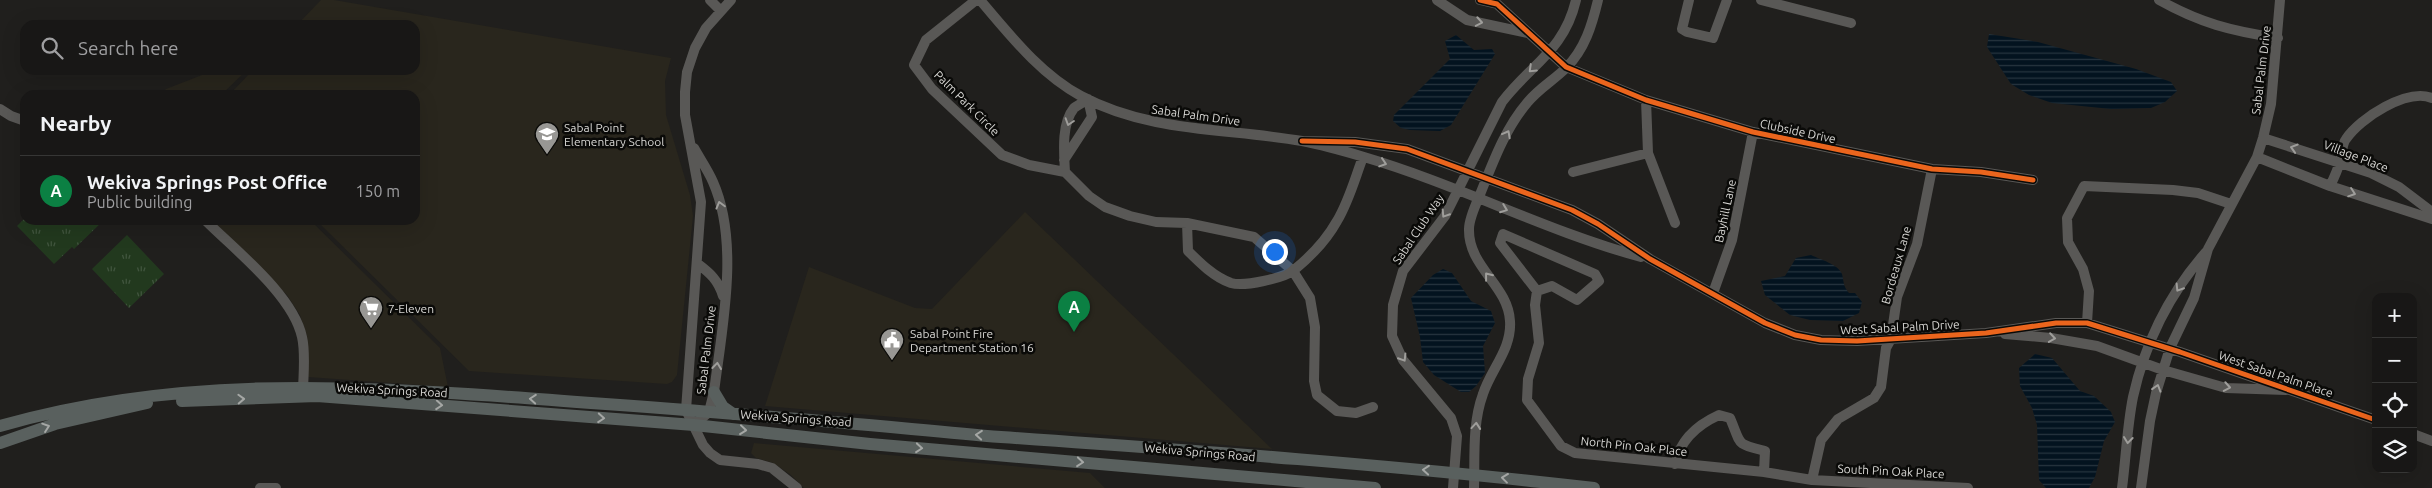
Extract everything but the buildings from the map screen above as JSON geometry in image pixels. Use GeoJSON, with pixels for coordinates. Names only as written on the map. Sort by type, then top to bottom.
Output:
{"type":"FeatureCollection","features":[{"type":"Feature","properties":{"kind":"main road","name":"Wekiva Springs Road"},"geometry":{"type":"LineString","coordinates":[[0,426],[38,415],[129,398],[249,387],[694,425],[870,444],[1375,488]]}},
{"type":"Feature","properties":{"kind":"main road","name":"Wekiva Springs Road"},"geometry":{"type":"LineString","coordinates":[[0,443],[55,424],[150,402],[303,392],[424,391],[872,424],[998,436],[1474,474],[1594,488]]}},
{"type":"Feature","properties":{"kind":"main road"},"geometry":{"type":"LineString","coordinates":[[714,392],[723,406],[733,414]]}},
{"type":"Feature","properties":{"kind":"main road"},"geometry":{"type":"LineString","coordinates":[[870,444],[872,424]]}},
{"type":"Feature","properties":{"kind":"main road"},"geometry":{"type":"LineString","coordinates":[[997,454],[998,436]]}},
{"type":"Feature","properties":{"kind":"street"},"geometry":{"type":"LineString","coordinates":[[710,0],[720,10]]}},
{"type":"Feature","properties":{"kind":"street","name":"Sabal Palm Drive"},"geometry":{"type":"LineString","coordinates":[[691,142],[713,182],[721,207],[727,262],[714,392],[709,412],[694,425],[686,410],[701,202],[685,115],[688,72],[699,41],[706,28],[720,10],[731,0]]}},
{"type":"Feature","properties":{"kind":"street","name":"Palm Park Circle"},"geometry":{"type":"LineString","coordinates":[[976,0],[926,40],[914,65],[932,89],[1002,155],[1029,165],[1065,172]]}},
{"type":"Feature","properties":{"kind":"street","name":"Sabal Palm Drive"},"geometry":{"type":"LineString","coordinates":[[980,0],[1023,50],[1046,72],[1088,99],[1120,112],[1157,123],[1302,142],[1363,156],[1415,173],[1459,191]]}},
{"type":"Feature","properties":{"kind":"street"},"geometry":{"type":"LineString","coordinates":[[1436,0],[1468,20],[1531,33]]}},
{"type":"Feature","properties":{"kind":"street"},"geometry":{"type":"LineString","coordinates":[[1480,0],[1497,4],[1531,33],[1566,67]]}},
{"type":"Feature","properties":{"kind":"street","name":"Sabal Club Way"},"geometry":{"type":"LineString","coordinates":[[1453,488],[1457,436],[1451,418],[1403,360],[1392,336],[1393,305],[1403,271],[1445,216],[1502,102],[1513,88],[1550,52],[1571,20],[1576,0]]}},
{"type":"Feature","properties":{"kind":"street"},"geometry":{"type":"LineString","coordinates":[[1474,488],[1476,421],[1483,394],[1505,350],[1510,321],[1503,296],[1480,266],[1470,246],[1469,228],[1478,199],[1505,137],[1521,110],[1566,67],[1585,42],[1598,0]]}},
{"type":"Feature","properties":{"kind":"street"},"geometry":{"type":"LineString","coordinates":[[1689,0],[1682,29],[1713,38],[1726,0]]}},
{"type":"Feature","properties":{"kind":"street"},"geometry":{"type":"LineString","coordinates":[[1761,0],[1851,23]]}},
{"type":"Feature","properties":{"kind":"street"},"geometry":{"type":"LineString","coordinates":[[2159,0],[2190,17],[2240,32],[2278,38]]}},
{"type":"Feature","properties":{"kind":"street","name":"Sabal Palm Drive"},"geometry":{"type":"LineString","coordinates":[[2141,488],[2150,421],[2170,348],[2194,298],[2208,249],[2257,157],[2263,138],[2272,104],[2280,0]]}},
{"type":"Feature","properties":{"kind":"street","name":"Clubside Drive"},"geometry":{"type":"LineString","coordinates":[[1566,67],[1646,100],[1753,132],[1932,169],[1981,172],[2033,180]]}},
{"type":"Feature","properties":{"kind":"street"},"geometry":{"type":"LineString","coordinates":[[2330,186],[2340,163],[2346,139],[2384,106],[2416,95],[2432,98]]}},
{"type":"Feature","properties":{"kind":"street"},"geometry":{"type":"LineString","coordinates":[[1064,160],[1092,117],[1088,99],[1074,109],[1068,124],[1064,160],[1065,172],[1089,196],[1105,207],[1156,222],[1187,223],[1254,238],[1292,271],[1310,298],[1315,327],[1314,381],[1317,395],[1337,411],[1356,413],[1373,407]]}},
{"type":"Feature","properties":{"kind":"street"},"geometry":{"type":"LineString","coordinates":[[1646,100],[1648,153],[1675,223]]}},
{"type":"Feature","properties":{"kind":"street"},"geometry":{"type":"LineString","coordinates":[[0,108],[10,116],[20,119]]}},
{"type":"Feature","properties":{"kind":"street","name":"Bayhill Lane"},"geometry":{"type":"LineString","coordinates":[[1713,293],[1732,240],[1753,132]]}},
{"type":"Feature","properties":{"kind":"street","name":"Village Place"},"geometry":{"type":"LineString","coordinates":[[2263,138],[2371,173],[2398,187],[2432,212]]}},
{"type":"Feature","properties":{"kind":"street","name":"Sabal Palm Drive"},"geometry":{"type":"LineString","coordinates":[[1302,142],[1355,142],[1406,149],[1487,178]]}},
{"type":"Feature","properties":{"kind":"street"},"geometry":{"type":"LineString","coordinates":[[1573,172],[1648,153]]}},
{"type":"Feature","properties":{"kind":"street"},"geometry":{"type":"LineString","coordinates":[[1187,223],[1188,251],[1207,270],[1232,283],[1256,283],[1292,271],[1325,239],[1338,221],[1363,156]]}},
{"type":"Feature","properties":{"kind":"street"},"geometry":{"type":"LineString","coordinates":[[2257,157],[2330,186],[2432,218]]}},
{"type":"Feature","properties":{"kind":"street","name":"Bordeaux Lane"},"geometry":{"type":"LineString","coordinates":[[1812,480],[1821,440],[1838,419],[1878,394],[1881,387],[1886,348],[1891,339],[1897,297],[1917,244],[1932,169]]}},
{"type":"Feature","properties":{"kind":"street","name":"West Sabal Palm Drive"},"geometry":{"type":"LineString","coordinates":[[1487,178],[1572,210],[1598,224],[1650,259],[1765,323],[1795,335],[1821,340],[1856,342],[1986,333],[2056,323],[2087,323],[2170,348]]}},
{"type":"Feature","properties":{"kind":"street"},"geometry":{"type":"LineString","coordinates":[[2087,323],[2089,291],[2083,269],[2068,242],[2067,218],[2084,186],[2174,190],[2198,193],[2231,204]]}},
{"type":"Feature","properties":{"kind":"street","name":"West Sabal Palm Drive"},"geometry":{"type":"LineString","coordinates":[[1459,191],[1600,246],[1650,259]]}},
{"type":"Feature","properties":{"kind":"street"},"geometry":{"type":"LineString","coordinates":[[210,225],[283,298],[295,317],[302,338],[303,392]]}},
{"type":"Feature","properties":{"kind":"street"},"geometry":{"type":"LineString","coordinates":[[1503,234],[1595,274],[1599,281],[1577,300],[1552,286],[1537,291],[1500,243],[1503,234]]}},
{"type":"Feature","properties":{"kind":"street","name":"Sabal Palm Drive"},"geometry":{"type":"LineString","coordinates":[[2122,488],[2133,398],[2150,342],[2168,305],[2188,272],[2208,249]]}},
{"type":"Feature","properties":{"kind":"street"},"geometry":{"type":"LineString","coordinates":[[698,264],[720,284],[724,300]]}},
{"type":"Feature","properties":{"kind":"street","name":"North Pin Oak Place"},"geometry":{"type":"LineString","coordinates":[[1537,291],[1535,306],[1538,343],[1528,379],[1527,400],[1561,446],[1575,453],[1764,472],[1812,480]]}},
{"type":"Feature","properties":{"kind":"street","name":"West Sabal Palm Drive"},"geometry":{"type":"LineString","coordinates":[[1986,333],[2051,338],[2097,346],[2163,370]]}},
{"type":"Feature","properties":{"kind":"street","name":"West Sabal Palm Place"},"geometry":{"type":"LineString","coordinates":[[2170,348],[2372,419]]}},
{"type":"Feature","properties":{"kind":"street","name":"West Sabal Palm Place"},"geometry":{"type":"LineString","coordinates":[[2163,370],[2226,388],[2294,391]]}},
{"type":"Feature","properties":{"kind":"street"},"geometry":{"type":"LineString","coordinates":[[1675,464],[1678,450],[1689,435],[1719,415],[1730,418],[1737,441],[1747,448],[1765,451],[1764,472]]}},
{"type":"Feature","properties":{"kind":"street"},"geometry":{"type":"LineString","coordinates":[[694,425],[703,445],[720,460],[758,464],[772,468],[797,488]]}},
{"type":"Feature","properties":{"kind":"street"},"geometry":{"type":"LineString","coordinates":[[2417,435],[2432,441]]}},
{"type":"Feature","properties":{"kind":"street","name":"South Pin Oak Place"},"geometry":{"type":"LineString","coordinates":[[1812,480],[1968,488]]}},
{"type":"Feature","properties":{"kind":"street"},"geometry":{"type":"LineString","coordinates":[[260,488],[276,488]]}},
{"type":"Feature","properties":{"kind":"shaded area","name":"Sabal Point Elementary School"},"geometry":{"type":"Polygon","coordinates":[[[321,0],[334,0],[671,58],[665,81],[666,115],[690,195],[693,216],[677,375],[672,382],[667,384],[469,371],[321,225],[420,225],[420,90],[234,90],[248,75],[420,75],[420,20],[302,20],[321,0]]]}},
{"type":"Feature","properties":{"kind":"shaded area"},"geometry":{"type":"Polygon","coordinates":[[[202,75],[242,75],[226,90],[166,89],[202,75]]]}},
{"type":"Feature","properties":{"kind":"shaded area"},"geometry":{"type":"Polygon","coordinates":[[[1025,212],[1272,449],[765,406],[809,267],[915,308],[932,309],[1025,212]]]}},
{"type":"Feature","properties":{"kind":"shaded area"},"geometry":{"type":"Polygon","coordinates":[[[217,225],[315,225],[440,348],[448,387],[308,377],[307,336],[300,315],[287,295],[217,225]]]}},
{"type":"Feature","properties":{"kind":"shaded area"},"geometry":{"type":"Polygon","coordinates":[[[754,443],[1090,473],[1105,488],[804,488],[791,475],[773,463],[756,458],[751,453],[754,443]]]}},
{"type":"Feature","properties":{"kind":"green space"},"geometry":{"type":"Polygon","coordinates":[[[20,223],[20,225],[99,225],[74,249],[72,247],[54,264],[17,226],[20,223]]]}},
{"type":"Feature","properties":{"kind":"green space"},"geometry":{"type":"Polygon","coordinates":[[[127,235],[164,274],[129,308],[92,269],[127,235]]]}},
{"type":"Feature","properties":{"kind":"water"},"geometry":{"type":"Polygon","coordinates":[[[1989,34],[2038,42],[2136,69],[2171,82],[2177,91],[2165,102],[2151,108],[2111,109],[2052,103],[2029,95],[2011,84],[1987,47],[1989,34]]]}},
{"type":"Feature","properties":{"kind":"water"},"geometry":{"type":"Polygon","coordinates":[[[1456,35],[1474,50],[1492,49],[1495,54],[1451,125],[1440,131],[1401,128],[1393,121],[1394,115],[1450,59],[1445,41],[1456,35]]]}},
{"type":"Feature","properties":{"kind":"water"},"geometry":{"type":"Polygon","coordinates":[[[1811,255],[1833,265],[1840,271],[1847,291],[1855,293],[1862,302],[1859,313],[1843,321],[1810,320],[1790,315],[1765,295],[1761,281],[1785,276],[1796,258],[1811,255]]]}},
{"type":"Feature","properties":{"kind":"water"},"geometry":{"type":"Polygon","coordinates":[[[1443,269],[1452,273],[1471,301],[1491,311],[1495,323],[1483,346],[1485,373],[1469,392],[1461,392],[1434,375],[1423,362],[1420,337],[1411,298],[1433,275],[1443,269]]]}},
{"type":"Feature","properties":{"kind":"water"},"geometry":{"type":"Polygon","coordinates":[[[2035,354],[2052,358],[2080,391],[2094,396],[2111,412],[2115,422],[2104,441],[2095,477],[2089,488],[2046,488],[2039,480],[2037,425],[2032,408],[2020,386],[2019,368],[2035,354]]]}},
{"type":"Feature","properties":{"kind":"cycle path"},"geometry":{"type":"LineString","coordinates":[[1480,0],[1497,4],[1566,67],[1646,100],[1753,132],[1932,169],[1981,172],[2033,180]]}},
{"type":"Feature","properties":{"kind":"cycle path"},"geometry":{"type":"LineString","coordinates":[[1302,141],[1355,142],[1407,149],[1572,210],[1598,224],[1650,259],[1765,323],[1795,335],[1821,340],[1857,341],[1986,333],[2056,323],[2087,323],[2180,352],[2372,419]]}},
{"type":"Feature","properties":{"kind":"place","name":"Sabal Point Elementary School"},"geometry":{"type":"Point","coordinates":[547,155]}},
{"type":"Feature","properties":{"kind":"place","name":"7-Eleven"},"geometry":{"type":"Point","coordinates":[371,329]}},
{"type":"Feature","properties":{"kind":"place","name":"Wekiva Springs Post Office"},"geometry":{"type":"Point","coordinates":[1074,332]}},
{"type":"Feature","properties":{"kind":"place","name":"Sabal Point Fire Department Station 16"},"geometry":{"type":"Point","coordinates":[892,361]}}]}
